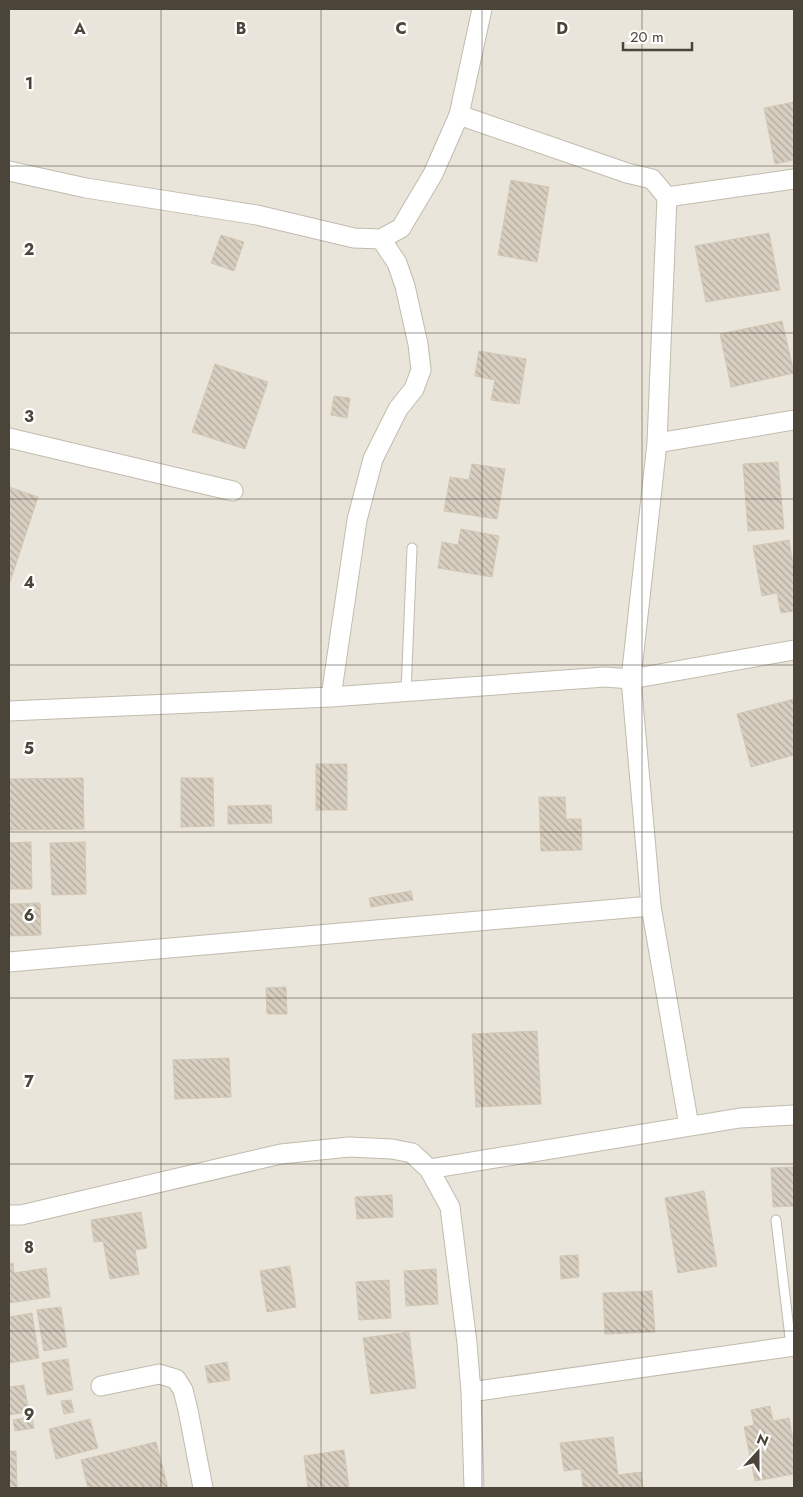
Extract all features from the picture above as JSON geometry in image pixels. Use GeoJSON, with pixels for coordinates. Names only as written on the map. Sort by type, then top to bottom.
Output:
{"type":"FeatureCollection","features":[{"type":"Feature","properties":{"kind":"street"},"geometry":{"type":"LineString","coordinates":[[9,171],[86,188],[257,215],[354,238],[381,239],[401,228],[433,174],[459,114],[482,9]]}},
{"type":"Feature","properties":{"kind":"street"},"geometry":{"type":"LineString","coordinates":[[459,114],[627,173],[652,179],[667,197],[657,443],[631,679],[651,906],[689,1126]]}},
{"type":"Feature","properties":{"kind":"street"},"geometry":{"type":"LineString","coordinates":[[667,197],[794,179]]}},
{"type":"Feature","properties":{"kind":"street"},"geometry":{"type":"LineString","coordinates":[[331,697],[358,520],[373,459],[398,409],[414,389],[421,370],[418,344],[405,286],[397,263],[381,239]]}},
{"type":"Feature","properties":{"kind":"street"},"geometry":{"type":"LineString","coordinates":[[657,443],[794,420]]}},
{"type":"Feature","properties":{"kind":"street"},"geometry":{"type":"LineString","coordinates":[[9,438],[233,491]]}},
{"type":"Feature","properties":{"kind":"street"},"geometry":{"type":"LineString","coordinates":[[9,711],[331,697],[604,677],[631,679],[794,650]]}},
{"type":"Feature","properties":{"kind":"street"},"geometry":{"type":"LineString","coordinates":[[9,962],[651,906]]}},
{"type":"Feature","properties":{"kind":"street"},"geometry":{"type":"LineString","coordinates":[[429,1169],[740,1118],[794,1115]]}},
{"type":"Feature","properties":{"kind":"street"},"geometry":{"type":"LineString","coordinates":[[9,1215],[21,1214],[281,1154],[349,1147],[392,1149],[412,1153],[429,1169],[450,1207],[467,1343],[471,1392],[474,1488]]}},
{"type":"Feature","properties":{"kind":"street"},"geometry":{"type":"LineString","coordinates":[[471,1392],[792,1346]]}},
{"type":"Feature","properties":{"kind":"street"},"geometry":{"type":"LineString","coordinates":[[101,1386],[159,1374],[176,1380],[183,1390],[203,1488]]}},
{"type":"Feature","properties":{"kind":"lane"},"geometry":{"type":"LineString","coordinates":[[406,692],[412,548]]}},
{"type":"Feature","properties":{"kind":"lane"},"geometry":{"type":"LineString","coordinates":[[776,1220],[792,1346]]}},
{"type":"Feature","properties":{"kind":"shaded area"},"geometry":{"type":"Polygon","coordinates":[[[9,9],[794,9],[794,1488],[9,1488],[9,9]]]}},
{"type":"Feature","properties":{"kind":"building"},"geometry":{"type":"Polygon","coordinates":[[[794,102],[794,160],[775,164],[764,108],[794,102]]]}},
{"type":"Feature","properties":{"kind":"building"},"geometry":{"type":"Polygon","coordinates":[[[511,180],[549,187],[537,262],[498,255],[511,180]]]}},
{"type":"Feature","properties":{"kind":"building"},"geometry":{"type":"Polygon","coordinates":[[[769,233],[780,290],[706,302],[695,246],[769,233]]]}},
{"type":"Feature","properties":{"kind":"building"},"geometry":{"type":"Polygon","coordinates":[[[221,235],[244,242],[234,271],[211,263],[221,235]]]}},
{"type":"Feature","properties":{"kind":"building"},"geometry":{"type":"Polygon","coordinates":[[[782,321],[794,373],[731,387],[720,334],[782,321]]]}},
{"type":"Feature","properties":{"kind":"building"},"geometry":{"type":"Polygon","coordinates":[[[479,351],[526,359],[519,404],[491,400],[495,380],[475,376],[479,351]]]}},
{"type":"Feature","properties":{"kind":"building"},"geometry":{"type":"Polygon","coordinates":[[[215,364],[268,382],[245,449],[192,432],[215,364]]]}},
{"type":"Feature","properties":{"kind":"building"},"geometry":{"type":"Polygon","coordinates":[[[334,396],[350,398],[347,418],[331,415],[334,396]]]}},
{"type":"Feature","properties":{"kind":"building"},"geometry":{"type":"Polygon","coordinates":[[[778,462],[784,529],[748,531],[743,464],[778,462]]]}},
{"type":"Feature","properties":{"kind":"building"},"geometry":{"type":"Polygon","coordinates":[[[472,464],[505,469],[497,519],[444,511],[450,477],[469,480],[472,464]]]}},
{"type":"Feature","properties":{"kind":"building"},"geometry":{"type":"Polygon","coordinates":[[[9,487],[38,497],[10,582],[9,581],[9,487]]]}},
{"type":"Feature","properties":{"kind":"building"},"geometry":{"type":"Polygon","coordinates":[[[461,529],[499,536],[492,577],[438,568],[442,542],[458,545],[461,529]]]}},
{"type":"Feature","properties":{"kind":"building"},"geometry":{"type":"Polygon","coordinates":[[[789,540],[794,570],[794,611],[781,613],[777,593],[762,596],[753,546],[789,540]]]}},
{"type":"Feature","properties":{"kind":"building"},"geometry":{"type":"Polygon","coordinates":[[[794,699],[794,755],[751,767],[737,714],[794,699]]]}},
{"type":"Feature","properties":{"kind":"building"},"geometry":{"type":"Polygon","coordinates":[[[316,764],[347,764],[347,810],[316,810],[316,764]]]}},
{"type":"Feature","properties":{"kind":"building"},"geometry":{"type":"Polygon","coordinates":[[[83,778],[84,829],[10,830],[9,779],[83,778]]]}},
{"type":"Feature","properties":{"kind":"building"},"geometry":{"type":"Polygon","coordinates":[[[181,778],[213,778],[214,826],[181,827],[181,778]]]}},
{"type":"Feature","properties":{"kind":"building"},"geometry":{"type":"Polygon","coordinates":[[[539,797],[565,797],[566,819],[581,819],[582,850],[541,851],[539,797]]]}},
{"type":"Feature","properties":{"kind":"building"},"geometry":{"type":"Polygon","coordinates":[[[271,805],[272,823],[228,824],[228,806],[271,805]]]}},
{"type":"Feature","properties":{"kind":"building"},"geometry":{"type":"Polygon","coordinates":[[[31,842],[32,889],[10,889],[9,843],[31,842]]]}},
{"type":"Feature","properties":{"kind":"building"},"geometry":{"type":"Polygon","coordinates":[[[85,842],[86,894],[52,895],[50,843],[85,842]]]}},
{"type":"Feature","properties":{"kind":"building"},"geometry":{"type":"Polygon","coordinates":[[[411,891],[413,900],[371,907],[369,898],[411,891]]]}},
{"type":"Feature","properties":{"kind":"building"},"geometry":{"type":"Polygon","coordinates":[[[40,903],[41,935],[9,936],[9,904],[40,903]]]}},
{"type":"Feature","properties":{"kind":"building"},"geometry":{"type":"Polygon","coordinates":[[[286,987],[287,1014],[267,1014],[266,988],[286,987]]]}},
{"type":"Feature","properties":{"kind":"building"},"geometry":{"type":"Polygon","coordinates":[[[537,1031],[541,1104],[476,1107],[472,1034],[537,1031]]]}},
{"type":"Feature","properties":{"kind":"building"},"geometry":{"type":"Polygon","coordinates":[[[229,1058],[231,1097],[175,1099],[173,1060],[229,1058]]]}},
{"type":"Feature","properties":{"kind":"building"},"geometry":{"type":"Polygon","coordinates":[[[794,1167],[794,1206],[773,1207],[771,1168],[794,1167]]]}},
{"type":"Feature","properties":{"kind":"building"},"geometry":{"type":"Polygon","coordinates":[[[704,1191],[717,1266],[678,1273],[665,1198],[704,1191]]]}},
{"type":"Feature","properties":{"kind":"building"},"geometry":{"type":"Polygon","coordinates":[[[392,1195],[393,1217],[357,1219],[355,1197],[392,1195]]]}},
{"type":"Feature","properties":{"kind":"building"},"geometry":{"type":"Polygon","coordinates":[[[141,1212],[147,1248],[135,1250],[139,1274],[110,1279],[103,1241],[94,1242],[91,1220],[141,1212]]]}},
{"type":"Feature","properties":{"kind":"building"},"geometry":{"type":"Polygon","coordinates":[[[578,1255],[579,1277],[561,1279],[560,1256],[578,1255]]]}},
{"type":"Feature","properties":{"kind":"building"},"geometry":{"type":"Polygon","coordinates":[[[13,1263],[14,1273],[46,1268],[50,1297],[9,1303],[9,1264],[13,1263]]]}},
{"type":"Feature","properties":{"kind":"building"},"geometry":{"type":"Polygon","coordinates":[[[290,1266],[296,1307],[267,1312],[260,1271],[290,1266]]]}},
{"type":"Feature","properties":{"kind":"building"},"geometry":{"type":"Polygon","coordinates":[[[436,1269],[438,1304],[406,1306],[404,1271],[436,1269]]]}},
{"type":"Feature","properties":{"kind":"building"},"geometry":{"type":"Polygon","coordinates":[[[389,1280],[391,1318],[359,1320],[356,1282],[389,1280]]]}},
{"type":"Feature","properties":{"kind":"building"},"geometry":{"type":"Polygon","coordinates":[[[652,1291],[655,1332],[605,1334],[603,1293],[652,1291]]]}},
{"type":"Feature","properties":{"kind":"building"},"geometry":{"type":"Polygon","coordinates":[[[61,1307],[67,1347],[44,1351],[37,1310],[61,1307]]]}},
{"type":"Feature","properties":{"kind":"building"},"geometry":{"type":"Polygon","coordinates":[[[32,1313],[39,1358],[9,1363],[9,1317],[32,1313]]]}},
{"type":"Feature","properties":{"kind":"building"},"geometry":{"type":"Polygon","coordinates":[[[409,1332],[416,1388],[371,1394],[363,1338],[409,1332]]]}},
{"type":"Feature","properties":{"kind":"building"},"geometry":{"type":"Polygon","coordinates":[[[68,1359],[73,1390],[47,1395],[42,1363],[68,1359]]]}},
{"type":"Feature","properties":{"kind":"building"},"geometry":{"type":"Polygon","coordinates":[[[227,1362],[230,1380],[208,1383],[205,1366],[227,1362]]]}},
{"type":"Feature","properties":{"kind":"building"},"geometry":{"type":"Polygon","coordinates":[[[24,1385],[29,1412],[9,1415],[9,1387],[24,1385]]]}},
{"type":"Feature","properties":{"kind":"building"},"geometry":{"type":"Polygon","coordinates":[[[71,1400],[74,1412],[64,1414],[61,1401],[71,1400]]]}},
{"type":"Feature","properties":{"kind":"building"},"geometry":{"type":"Polygon","coordinates":[[[770,1406],[773,1421],[789,1418],[794,1446],[794,1474],[755,1481],[744,1427],[754,1425],[751,1410],[770,1406]]]}},
{"type":"Feature","properties":{"kind":"building"},"geometry":{"type":"Polygon","coordinates":[[[32,1417],[34,1428],[15,1431],[13,1420],[32,1417]]]}},
{"type":"Feature","properties":{"kind":"building"},"geometry":{"type":"Polygon","coordinates":[[[90,1419],[98,1448],[56,1459],[49,1429],[90,1419]]]}},
{"type":"Feature","properties":{"kind":"building"},"geometry":{"type":"Polygon","coordinates":[[[613,1437],[618,1475],[641,1472],[643,1488],[583,1488],[581,1469],[564,1471],[560,1443],[613,1437]]]}},
{"type":"Feature","properties":{"kind":"building"},"geometry":{"type":"Polygon","coordinates":[[[156,1442],[168,1488],[88,1488],[81,1460],[156,1442]]]}},
{"type":"Feature","properties":{"kind":"building"},"geometry":{"type":"Polygon","coordinates":[[[344,1450],[349,1488],[308,1488],[304,1456],[344,1450]]]}},
{"type":"Feature","properties":{"kind":"building"},"geometry":{"type":"Polygon","coordinates":[[[9,1451],[16,1451],[17,1488],[9,1488],[9,1451]]]}}]}
